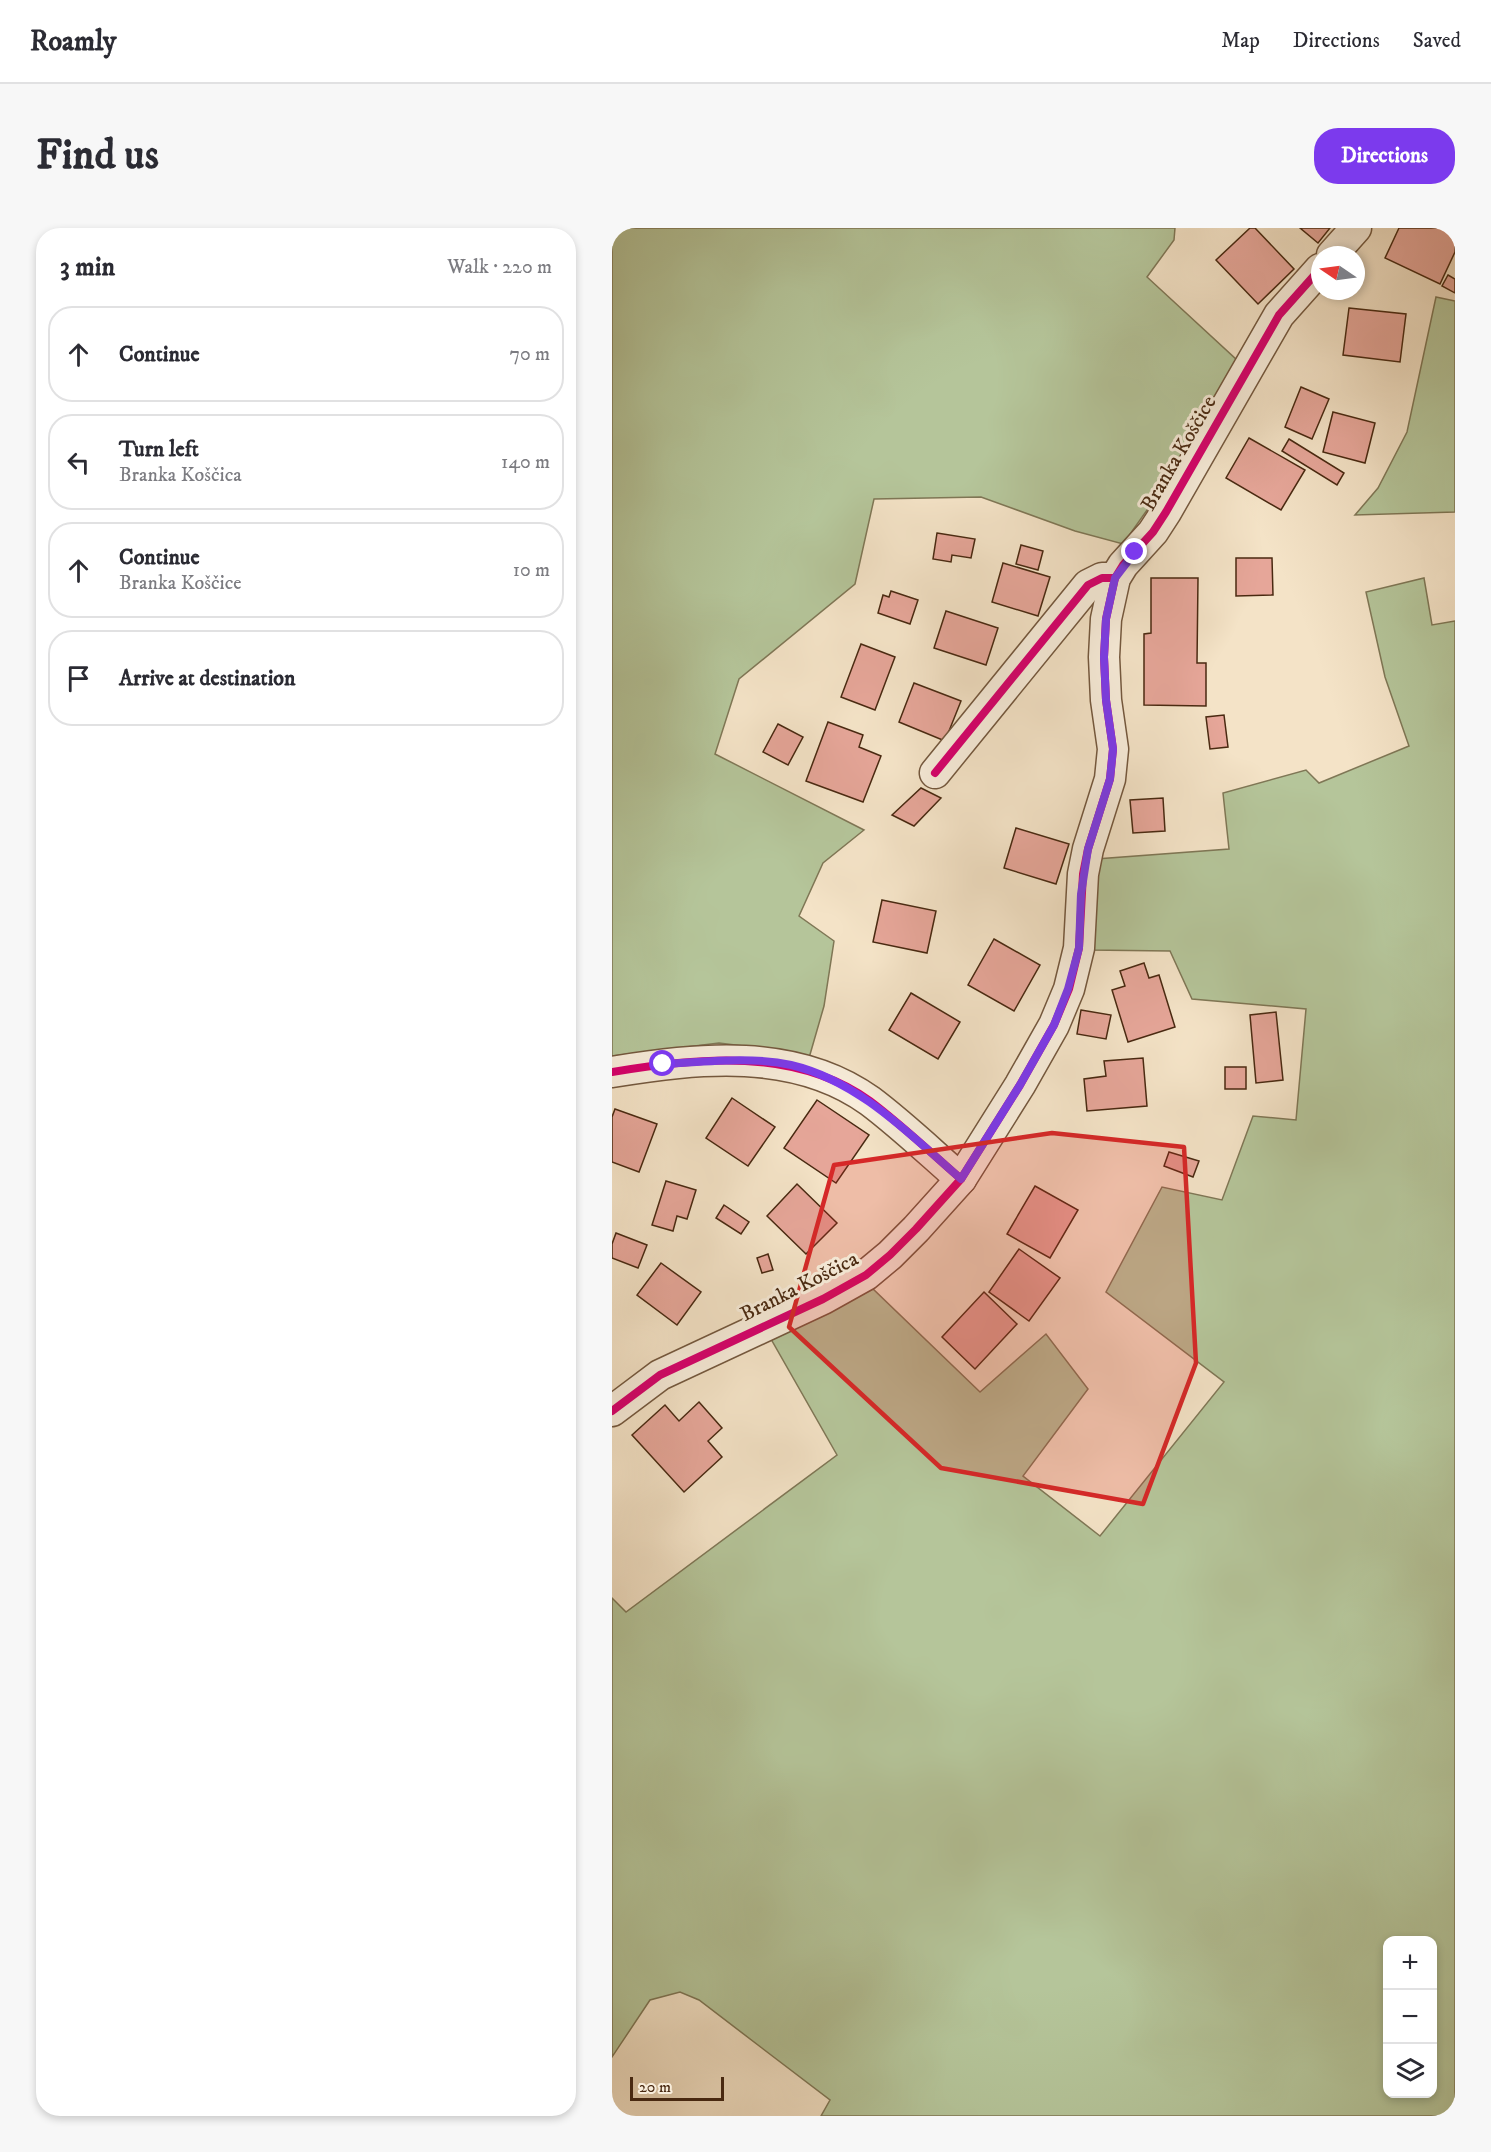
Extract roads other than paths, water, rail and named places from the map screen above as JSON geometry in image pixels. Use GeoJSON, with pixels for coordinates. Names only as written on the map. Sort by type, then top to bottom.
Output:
{"type":"FeatureCollection","features":[{"type":"Feature","properties":{"kind":"street"},"geometry":{"type":"LineString","coordinates":[[1340,246],[1356,228]]}},
{"type":"Feature","properties":{"kind":"street","name":"Branka Koščice"},"geometry":{"type":"LineString","coordinates":[[1115,578],[1123,565],[1153,532],[1166,512],[1279,315],[1311,279]]}},
{"type":"Feature","properties":{"kind":"street"},"geometry":{"type":"LineString","coordinates":[[934,773],[1088,585],[1102,578],[1115,578]]}},
{"type":"Feature","properties":{"kind":"street","name":"Branka Koščica"},"geometry":{"type":"LineString","coordinates":[[612,1411],[660,1375],[824,1299],[866,1275],[916,1229],[961,1179],[1020,1085],[1054,1025],[1068,989],[1079,948],[1081,894],[1088,849],[1110,779],[1113,749],[1106,700],[1104,657],[1106,619],[1115,578]]}},
{"type":"Feature","properties":{"kind":"street"},"geometry":{"type":"LineString","coordinates":[[612,1072],[663,1064],[716,1061],[790,1065],[816,1073],[870,1101],[961,1179]]}}]}
